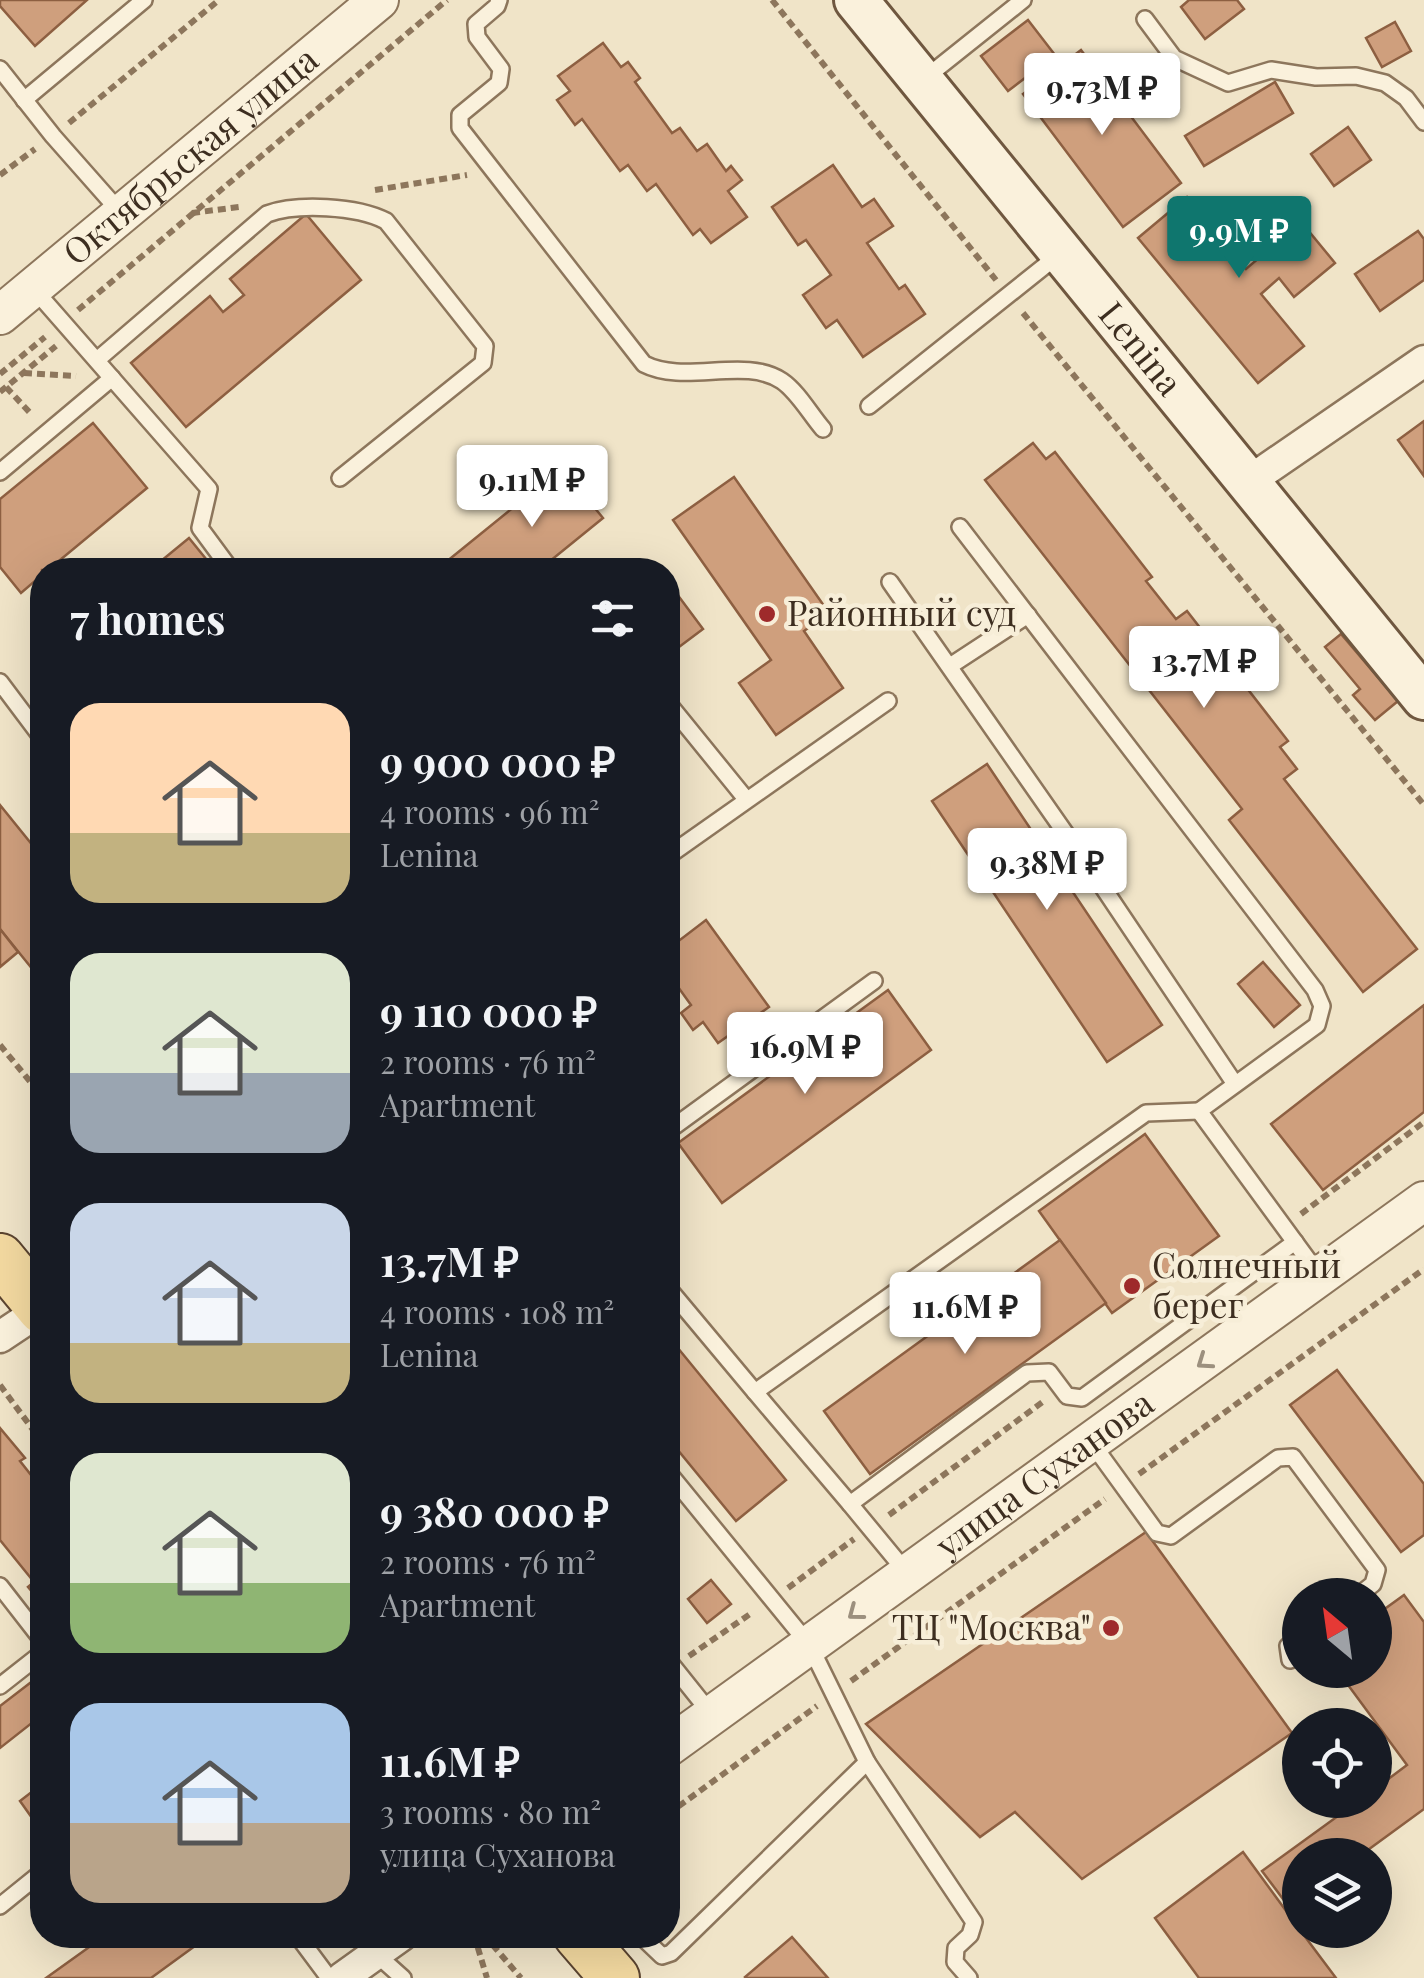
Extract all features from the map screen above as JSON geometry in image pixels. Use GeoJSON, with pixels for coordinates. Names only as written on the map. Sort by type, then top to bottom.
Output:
{"type":"FeatureCollection","features":[{"type":"Feature","properties":{"kind":"main road","name":"Lenina"},"geometry":{"type":"LineString","coordinates":[[856,0],[1424,698]]}},
{"type":"Feature","properties":{"kind":"main road"},"geometry":{"type":"LineString","coordinates":[[0,1258],[30,1294]]}},
{"type":"Feature","properties":{"kind":"main road"},"geometry":{"type":"LineString","coordinates":[[589,1948],[614,1978]]}},
{"type":"Feature","properties":{"kind":"street","name":"Октябрьская улица"},"geometry":{"type":"LineString","coordinates":[[0,315],[378,0]]}},
{"type":"Feature","properties":{"kind":"street"},"geometry":{"type":"LineString","coordinates":[[1248,482],[1424,361]]}},
{"type":"Feature","properties":{"kind":"street","name":"улица Суханова"},"geometry":{"type":"LineString","coordinates":[[680,1738],[1424,1202]]}},
{"type":"Feature","properties":{"kind":"street"},"geometry":{"type":"LineString","coordinates":[[0,1337],[30,1317]]}},
{"type":"Feature","properties":{"kind":"street"},"geometry":{"type":"LineString","coordinates":[[342,1978],[382,1948]]}},
{"type":"Feature","properties":{"kind":"lane"},"geometry":{"type":"LineString","coordinates":[[24,100],[144,0]]}},
{"type":"Feature","properties":{"kind":"lane"},"geometry":{"type":"LineString","coordinates":[[499,0],[476,24],[476,37],[502,69],[499,83],[460,116],[460,128],[644,364],[661,372],[764,372],[784,382],[822,429]]}},
{"type":"Feature","properties":{"kind":"lane"},"geometry":{"type":"LineString","coordinates":[[921,81],[1001,6],[1023,0]]}},
{"type":"Feature","properties":{"kind":"lane"},"geometry":{"type":"LineString","coordinates":[[1145,19],[1174,58],[1228,83],[1271,70],[1316,77],[1356,76],[1385,84],[1406,98],[1424,122]]}},
{"type":"Feature","properties":{"kind":"lane"},"geometry":{"type":"LineString","coordinates":[[0,69],[122,214]]}},
{"type":"Feature","properties":{"kind":"lane"},"geometry":{"type":"LineString","coordinates":[[97,360],[267,214],[286,207],[369,212],[386,221],[486,346],[484,363],[340,478]]}},
{"type":"Feature","properties":{"kind":"lane"},"geometry":{"type":"LineString","coordinates":[[869,406],[1062,253]]}},
{"type":"Feature","properties":{"kind":"lane"},"geometry":{"type":"LineString","coordinates":[[33,288],[209,489],[200,528],[222,558]]}},
{"type":"Feature","properties":{"kind":"lane"},"geometry":{"type":"LineString","coordinates":[[0,472],[112,378]]}},
{"type":"Feature","properties":{"kind":"lane"},"geometry":{"type":"LineString","coordinates":[[755,1392],[1146,1113],[1199,1111],[1316,1024],[1322,1006],[1314,990],[960,528]]}},
{"type":"Feature","properties":{"kind":"lane"},"geometry":{"type":"LineString","coordinates":[[890,582],[1234,1084]]}},
{"type":"Feature","properties":{"kind":"lane"},"geometry":{"type":"LineString","coordinates":[[950,666],[1028,615]]}},
{"type":"Feature","properties":{"kind":"lane"},"geometry":{"type":"LineString","coordinates":[[0,682],[30,722]]}},
{"type":"Feature","properties":{"kind":"lane"},"geometry":{"type":"LineString","coordinates":[[680,847],[888,701]]}},
{"type":"Feature","properties":{"kind":"lane"},"geometry":{"type":"LineString","coordinates":[[680,718],[746,799]]}},
{"type":"Feature","properties":{"kind":"lane"},"geometry":{"type":"LineString","coordinates":[[680,1123],[874,981]]}},
{"type":"Feature","properties":{"kind":"lane"},"geometry":{"type":"LineString","coordinates":[[1199,1111],[1322,1278]]}},
{"type":"Feature","properties":{"kind":"lane"},"geometry":{"type":"LineString","coordinates":[[850,1504],[1027,1373],[1049,1372],[1067,1396],[1082,1398],[1295,1242]]}},
{"type":"Feature","properties":{"kind":"lane"},"geometry":{"type":"LineString","coordinates":[[680,1302],[908,1573]]}},
{"type":"Feature","properties":{"kind":"lane"},"geometry":{"type":"LineString","coordinates":[[1091,1442],[1157,1533],[1170,1536],[1278,1458],[1294,1457],[1378,1570],[1376,1578]]}},
{"type":"Feature","properties":{"kind":"lane"},"geometry":{"type":"LineString","coordinates":[[680,1487],[810,1646],[867,1762],[974,1922],[970,1935],[956,1948],[955,1962],[969,1978]]}},
{"type":"Feature","properties":{"kind":"lane"},"geometry":{"type":"LineString","coordinates":[[0,1586],[30,1625]]}},
{"type":"Feature","properties":{"kind":"lane"},"geometry":{"type":"LineString","coordinates":[[0,1686],[30,1662]]}},
{"type":"Feature","properties":{"kind":"lane"},"geometry":{"type":"LineString","coordinates":[[680,1675],[712,1714]]}},
{"type":"Feature","properties":{"kind":"lane"},"geometry":{"type":"LineString","coordinates":[[680,1945],[867,1762]]}},
{"type":"Feature","properties":{"kind":"lane"},"geometry":{"type":"LineString","coordinates":[[0,1906],[30,1882]]}},
{"type":"Feature","properties":{"kind":"lane"},"geometry":{"type":"LineString","coordinates":[[307,1948],[330,1978]]}},
{"type":"Feature","properties":{"kind":"lane"},"geometry":{"type":"LineString","coordinates":[[654,1948],[662,1956],[677,1948]]}},
{"type":"Feature","properties":{"kind":"lane"},"geometry":{"type":"LineString","coordinates":[[375,1953],[403,1978]]}},
{"type":"Feature","properties":{"kind":"path"},"geometry":{"type":"LineString","coordinates":[[0,175],[219,0]]}},
{"type":"Feature","properties":{"kind":"path"},"geometry":{"type":"LineString","coordinates":[[47,432],[3,389],[68,327],[447,0]]}},
{"type":"Feature","properties":{"kind":"path"},"geometry":{"type":"LineString","coordinates":[[772,0],[1424,806]]}},
{"type":"Feature","properties":{"kind":"path"},"geometry":{"type":"LineString","coordinates":[[0,374],[68,327]]}},
{"type":"Feature","properties":{"kind":"path"},"geometry":{"type":"LineString","coordinates":[[23,373],[112,378]]}},
{"type":"Feature","properties":{"kind":"path"},"geometry":{"type":"LineString","coordinates":[[0,1045],[30,1081]]}},
{"type":"Feature","properties":{"kind":"path"},"geometry":{"type":"LineString","coordinates":[[680,1805],[1424,1269]]}},
{"type":"Feature","properties":{"kind":"path"},"geometry":{"type":"LineString","coordinates":[[0,1386],[30,1426]]}},
{"type":"Feature","properties":{"kind":"path"},"geometry":{"type":"LineString","coordinates":[[478,1948],[487,1978]]}},
{"type":"Feature","properties":{"kind":"path"},"geometry":{"type":"LineString","coordinates":[[495,1948],[521,1978]]}},
{"type":"Feature","properties":{"kind":"building"},"geometry":{"type":"Polygon","coordinates":[[[0,0],[87,0],[35,46],[0,6],[0,0]]]}},
{"type":"Feature","properties":{"kind":"building"},"geometry":{"type":"Polygon","coordinates":[[[1189,0],[1237,0],[1244,9],[1205,39],[1181,7],[1189,0]]]}},
{"type":"Feature","properties":{"kind":"building"},"geometry":{"type":"Polygon","coordinates":[[[1028,20],[1055,55],[1008,91],[981,56],[1028,20]]]}},
{"type":"Feature","properties":{"kind":"building"},"geometry":{"type":"Polygon","coordinates":[[[1395,22],[1411,51],[1382,67],[1366,38],[1395,22]]]}},
{"type":"Feature","properties":{"kind":"building"},"geometry":{"type":"Polygon","coordinates":[[[603,43],[621,67],[628,62],[640,78],[635,82],[672,133],[680,128],[697,151],[707,144],[726,171],[731,166],[742,180],[728,191],[747,217],[711,243],[700,229],[693,235],[656,184],[647,191],[628,165],[620,171],[582,119],[575,125],[557,100],[570,91],[558,76],[603,43]]]}},
{"type":"Feature","properties":{"kind":"building"},"geometry":{"type":"Polygon","coordinates":[[[1081,50],[1181,183],[1123,227],[1023,94],[1081,50]]]}},
{"type":"Feature","properties":{"kind":"building"},"geometry":{"type":"Polygon","coordinates":[[[1275,82],[1293,113],[1204,166],[1185,136],[1275,82]]]}},
{"type":"Feature","properties":{"kind":"building"},"geometry":{"type":"Polygon","coordinates":[[[1348,127],[1371,160],[1334,186],[1311,154],[1348,127]]]}},
{"type":"Feature","properties":{"kind":"building"},"geometry":{"type":"Polygon","coordinates":[[[833,165],[862,207],[874,199],[893,226],[867,243],[899,289],[905,285],[925,314],[863,357],[837,320],[826,328],[803,295],[831,275],[806,240],[798,245],[772,207],[833,165]]]}},
{"type":"Feature","properties":{"kind":"building"},"geometry":{"type":"Polygon","coordinates":[[[1187,197],[1246,269],[1259,258],[1250,248],[1293,212],[1335,263],[1294,297],[1279,278],[1261,294],[1304,346],[1258,383],[1138,238],[1187,197]]]}},
{"type":"Feature","properties":{"kind":"building"},"geometry":{"type":"Polygon","coordinates":[[[306,214],[361,280],[186,427],[131,363],[210,296],[223,312],[244,295],[230,279],[306,214]]]}},
{"type":"Feature","properties":{"kind":"building"},"geometry":{"type":"Polygon","coordinates":[[[1418,231],[1424,239],[1424,280],[1380,311],[1355,274],[1418,231]]]}},
{"type":"Feature","properties":{"kind":"building"},"geometry":{"type":"Polygon","coordinates":[[[1424,421],[1424,476],[1398,440],[1424,421]]]}},
{"type":"Feature","properties":{"kind":"building"},"geometry":{"type":"Polygon","coordinates":[[[93,423],[147,488],[62,558],[30,558],[30,585],[21,593],[0,567],[0,499],[93,423]]]}},
{"type":"Feature","properties":{"kind":"building"},"geometry":{"type":"Polygon","coordinates":[[[1033,443],[1046,459],[1055,452],[1152,577],[1146,581],[1176,619],[1187,611],[1288,741],[1280,747],[1297,769],[1284,779],[1417,949],[1363,992],[1229,820],[1242,809],[985,480],[1033,443]]]}},
{"type":"Feature","properties":{"kind":"building"},"geometry":{"type":"Polygon","coordinates":[[[562,468],[603,518],[554,558],[451,558],[562,468]]]}},
{"type":"Feature","properties":{"kind":"building"},"geometry":{"type":"Polygon","coordinates":[[[734,477],[829,613],[804,631],[843,688],[776,735],[739,683],[771,660],[673,520],[734,477]]]}},
{"type":"Feature","properties":{"kind":"building"},"geometry":{"type":"Polygon","coordinates":[[[189,538],[205,558],[165,558],[189,538]]]}},
{"type":"Feature","properties":{"kind":"building"},"geometry":{"type":"Polygon","coordinates":[[[680,598],[703,629],[680,646],[680,598]]]}},
{"type":"Feature","properties":{"kind":"building"},"geometry":{"type":"Polygon","coordinates":[[[1341,634],[1398,701],[1375,720],[1353,695],[1360,689],[1325,647],[1341,634]]]}},
{"type":"Feature","properties":{"kind":"building"},"geometry":{"type":"Polygon","coordinates":[[[987,764],[1162,1025],[1107,1062],[932,801],[987,764]]]}},
{"type":"Feature","properties":{"kind":"building"},"geometry":{"type":"Polygon","coordinates":[[[0,805],[30,842],[30,966],[0,929],[0,805]]]}},
{"type":"Feature","properties":{"kind":"building"},"geometry":{"type":"Polygon","coordinates":[[[706,920],[769,1007],[718,1043],[703,1022],[693,1030],[681,1013],[691,1005],[680,990],[680,940],[706,920]]]}},
{"type":"Feature","properties":{"kind":"building"},"geometry":{"type":"Polygon","coordinates":[[[0,929],[18,952],[0,967],[0,929]]]}},
{"type":"Feature","properties":{"kind":"building"},"geometry":{"type":"Polygon","coordinates":[[[1263,962],[1300,1005],[1274,1027],[1238,984],[1263,962]]]}},
{"type":"Feature","properties":{"kind":"building"},"geometry":{"type":"Polygon","coordinates":[[[888,990],[931,1050],[722,1203],[680,1142],[888,990]]]}},
{"type":"Feature","properties":{"kind":"building"},"geometry":{"type":"Polygon","coordinates":[[[1424,1005],[1424,1112],[1323,1190],[1271,1124],[1424,1005]]]}},
{"type":"Feature","properties":{"kind":"building"},"geometry":{"type":"Polygon","coordinates":[[[1145,1134],[1219,1236],[1112,1313],[1039,1211],[1145,1134]]]}},
{"type":"Feature","properties":{"kind":"building"},"geometry":{"type":"Polygon","coordinates":[[[1060,1240],[1106,1303],[870,1474],[824,1411],[1060,1240]]]}},
{"type":"Feature","properties":{"kind":"building"},"geometry":{"type":"Polygon","coordinates":[[[680,1351],[786,1480],[736,1521],[680,1453],[680,1351]]]}},
{"type":"Feature","properties":{"kind":"building"},"geometry":{"type":"Polygon","coordinates":[[[1337,1370],[1424,1484],[1424,1535],[1401,1552],[1290,1405],[1337,1370]]]}},
{"type":"Feature","properties":{"kind":"building"},"geometry":{"type":"Polygon","coordinates":[[[0,1428],[25,1458],[20,1461],[30,1474],[30,1577],[0,1540],[0,1428]]]}},
{"type":"Feature","properties":{"kind":"building","name":"ТЦ \"Москва\""},"geometry":{"type":"Polygon","coordinates":[[[1146,1532],[1282,1719],[1282,1740],[1082,1879],[1015,1812],[980,1837],[866,1724],[1146,1532]]]}},
{"type":"Feature","properties":{"kind":"building"},"geometry":{"type":"Polygon","coordinates":[[[711,1580],[731,1604],[707,1623],[688,1599],[711,1580]]]}},
{"type":"Feature","properties":{"kind":"building"},"geometry":{"type":"Polygon","coordinates":[[[1404,1595],[1424,1622],[1424,1809],[1384,1838],[1308,1838],[1335,1818],[1392,1818],[1392,1776],[1407,1765],[1392,1745],[1392,1708],[1365,1708],[1350,1688],[1392,1688],[1392,1604],[1404,1595]]]}},
{"type":"Feature","properties":{"kind":"building"},"geometry":{"type":"Polygon","coordinates":[[[30,1683],[30,1724],[0,1748],[0,1706],[30,1683]]]}},
{"type":"Feature","properties":{"kind":"building"},"geometry":{"type":"Polygon","coordinates":[[[30,1793],[30,1815],[20,1801],[30,1793]]]}},
{"type":"Feature","properties":{"kind":"building"},"geometry":{"type":"Polygon","coordinates":[[[1243,1852],[1282,1905],[1282,1948],[1314,1948],[1336,1978],[1199,1978],[1155,1918],[1243,1852]]]}},
{"type":"Feature","properties":{"kind":"building"},"geometry":{"type":"Polygon","coordinates":[[[1282,1857],[1282,1898],[1262,1871],[1282,1857]]]}},
{"type":"Feature","properties":{"kind":"building"},"geometry":{"type":"Polygon","coordinates":[[[792,1937],[828,1978],[745,1977],[792,1937]]]}},
{"type":"Feature","properties":{"kind":"building"},"geometry":{"type":"Polygon","coordinates":[[[88,1948],[192,1948],[151,1978],[46,1978],[88,1948]]]}},
{"type":"Feature","properties":{"kind":"place","name":"Районный суд"},"geometry":{"type":"Point","coordinates":[767,614]}},
{"type":"Feature","properties":{"kind":"place","name":"Солнечный берег"},"geometry":{"type":"Point","coordinates":[1132,1286]}},
{"type":"Feature","properties":{"kind":"place","name":"ТЦ \"Москва\""},"geometry":{"type":"Point","coordinates":[1111,1628]}}]}
